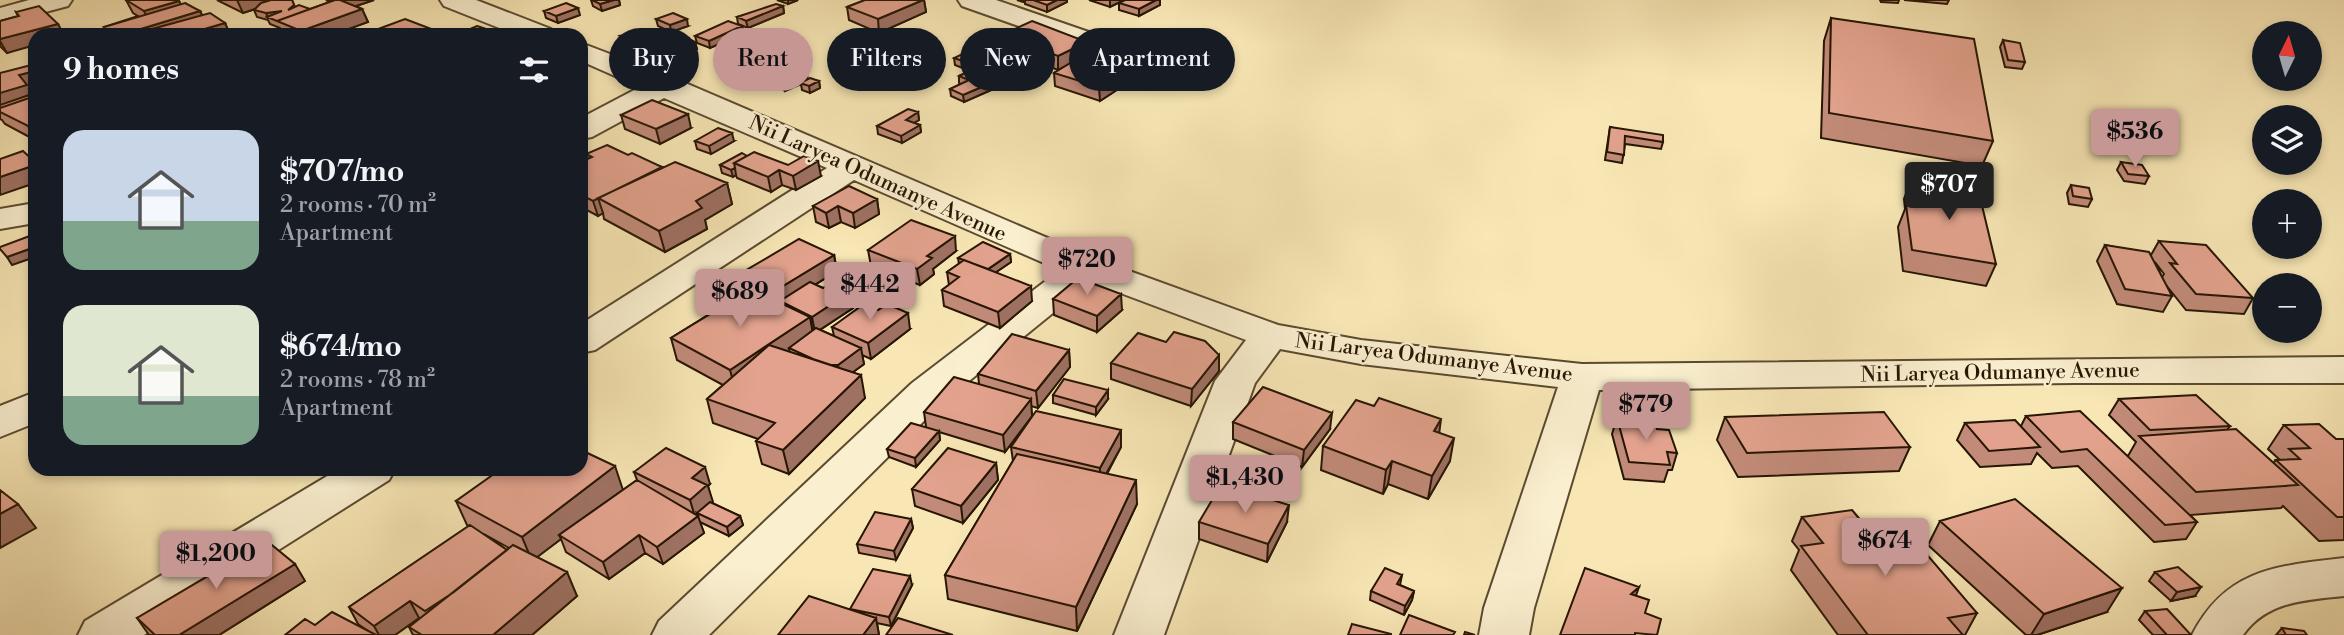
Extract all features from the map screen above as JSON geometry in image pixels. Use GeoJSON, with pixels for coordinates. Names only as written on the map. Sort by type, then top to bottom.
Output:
{"type":"FeatureCollection","features":[{"type":"Feature","properties":{"kind":"street"},"geometry":{"type":"LineString","coordinates":[[0,16],[59,0]]}},
{"type":"Feature","properties":{"kind":"street"},"geometry":{"type":"LineString","coordinates":[[971,0],[1069,34]]}},
{"type":"Feature","properties":{"kind":"street"},"geometry":{"type":"LineString","coordinates":[[461,1],[523,28]]}},
{"type":"Feature","properties":{"kind":"street"},"geometry":{"type":"LineString","coordinates":[[503,28],[512,24]]}},
{"type":"Feature","properties":{"kind":"street","name":"Nii Laryea Odumanye Avenue"},"geometry":{"type":"LineString","coordinates":[[588,54],[609,62]]}},
{"type":"Feature","properties":{"kind":"street"},"geometry":{"type":"LineString","coordinates":[[588,126],[655,91]]}},
{"type":"Feature","properties":{"kind":"street","name":"Nii Laryea Odumanye Avenue"},"geometry":{"type":"LineString","coordinates":[[680,91],[1086,268],[1270,335],[1361,352],[1582,377],[2074,370],[2344,370]]}},
{"type":"Feature","properties":{"kind":"street"},"geometry":{"type":"LineString","coordinates":[[588,336],[853,166]]}},
{"type":"Feature","properties":{"kind":"street"},"geometry":{"type":"LineString","coordinates":[[0,219],[28,214]]}},
{"type":"Feature","properties":{"kind":"street"},"geometry":{"type":"LineString","coordinates":[[677,635],[927,393],[1086,268]]}},
{"type":"Feature","properties":{"kind":"street"},"geometry":{"type":"LineString","coordinates":[[1139,635],[1235,381],[1270,335]]}},
{"type":"Feature","properties":{"kind":"street"},"geometry":{"type":"LineString","coordinates":[[1504,635],[1509,608],[1582,377]]}},
{"type":"Feature","properties":{"kind":"street"},"geometry":{"type":"LineString","coordinates":[[0,423],[28,409]]}},
{"type":"Feature","properties":{"kind":"street"},"geometry":{"type":"LineString","coordinates":[[103,635],[362,476]]}},
{"type":"Feature","properties":{"kind":"street"},"geometry":{"type":"LineString","coordinates":[[2217,635],[2224,619],[2250,595],[2302,582],[2344,577]]}},
{"type":"Feature","properties":{"kind":"building"},"geometry":{"type":"Polygon","coordinates":[[[126,0],[178,0],[179,1],[144,11],[126,0]]]}},
{"type":"Feature","properties":{"kind":"building"},"geometry":{"type":"Polygon","coordinates":[[[292,0],[294,5],[288,10],[299,5],[310,9],[277,21],[267,17],[282,11],[266,13],[254,10],[261,3],[292,0]]]}},
{"type":"Feature","properties":{"kind":"building"},"geometry":{"type":"Polygon","coordinates":[[[335,0],[362,9],[309,28],[294,28],[277,21],[335,0]]]}},
{"type":"Feature","properties":{"kind":"building"},"geometry":{"type":"Polygon","coordinates":[[[592,0],[614,0],[600,4],[592,0]]]}},
{"type":"Feature","properties":{"kind":"building"},"geometry":{"type":"Polygon","coordinates":[[[865,0],[923,0],[878,19],[847,7],[865,0]]]}},
{"type":"Feature","properties":{"kind":"building"},"geometry":{"type":"Polygon","coordinates":[[[1033,0],[1057,0],[1047,5],[1033,0]]]}},
{"type":"Feature","properties":{"kind":"building"},"geometry":{"type":"Polygon","coordinates":[[[1125,0],[1156,0],[1139,9],[1119,3],[1125,0]]]}},
{"type":"Feature","properties":{"kind":"building"},"geometry":{"type":"Polygon","coordinates":[[[185,3],[200,11],[144,28],[104,27],[185,3]]]}},
{"type":"Feature","properties":{"kind":"building"},"geometry":{"type":"Polygon","coordinates":[[[566,3],[578,8],[556,16],[544,11],[566,3]]]}},
{"type":"Feature","properties":{"kind":"building"},"geometry":{"type":"Polygon","coordinates":[[[776,4],[783,6],[746,21],[737,17],[776,4]]]}},
{"type":"Feature","properties":{"kind":"building"},"geometry":{"type":"Polygon","coordinates":[[[39,6],[58,24],[28,28],[28,32],[0,39],[0,21],[19,16],[16,12],[39,6]]]}},
{"type":"Feature","properties":{"kind":"building"},"geometry":{"type":"Polygon","coordinates":[[[210,13],[225,23],[208,28],[156,28],[210,13]]]}},
{"type":"Feature","properties":{"kind":"building"},"geometry":{"type":"Polygon","coordinates":[[[673,13],[687,19],[670,25],[656,19],[673,13]]]}},
{"type":"Feature","properties":{"kind":"building"},"geometry":{"type":"Polygon","coordinates":[[[1831,18],[1974,39],[1993,141],[1829,113],[1831,18]]]}},
{"type":"Feature","properties":{"kind":"building"},"geometry":{"type":"Polygon","coordinates":[[[405,19],[429,28],[381,28],[405,19]]]}},
{"type":"Feature","properties":{"kind":"building"},"geometry":{"type":"Polygon","coordinates":[[[728,21],[742,26],[713,28],[713,39],[709,41],[699,37],[699,34],[728,21]]]}},
{"type":"Feature","properties":{"kind":"building"},"geometry":{"type":"Polygon","coordinates":[[[1032,21],[1050,28],[1017,28],[1032,21]]]}},
{"type":"Feature","properties":{"kind":"building"},"geometry":{"type":"Polygon","coordinates":[[[1055,30],[1069,35],[1069,51],[1055,55],[1055,30]]]}},
{"type":"Feature","properties":{"kind":"building"},"geometry":{"type":"Polygon","coordinates":[[[2003,40],[2020,43],[2025,62],[2008,60],[2003,40]]]}},
{"type":"Feature","properties":{"kind":"building"},"geometry":{"type":"Polygon","coordinates":[[[1069,64],[1069,78],[1055,72],[1069,64]]]}},
{"type":"Feature","properties":{"kind":"building"},"geometry":{"type":"Polygon","coordinates":[[[28,66],[28,73],[19,75],[27,85],[0,93],[0,73],[28,66]]]}},
{"type":"Feature","properties":{"kind":"building"},"geometry":{"type":"Polygon","coordinates":[[[960,84],[960,91],[972,91],[963,95],[950,89],[960,84]]]}},
{"type":"Feature","properties":{"kind":"building"},"geometry":{"type":"Polygon","coordinates":[[[28,95],[28,98],[0,108],[0,105],[28,95]]]}},
{"type":"Feature","properties":{"kind":"building"},"geometry":{"type":"Polygon","coordinates":[[[28,98],[28,126],[0,112],[0,108],[28,98]]]}},
{"type":"Feature","properties":{"kind":"building"},"geometry":{"type":"Polygon","coordinates":[[[652,100],[688,114],[656,129],[621,115],[652,100]]]}},
{"type":"Feature","properties":{"kind":"building"},"geometry":{"type":"Polygon","coordinates":[[[908,109],[918,112],[906,120],[920,125],[901,136],[877,126],[908,109]]]}},
{"type":"Feature","properties":{"kind":"building"},"geometry":{"type":"Polygon","coordinates":[[[1610,127],[1663,135],[1663,142],[1625,136],[1624,155],[1607,152],[1610,127]]]}},
{"type":"Feature","properties":{"kind":"building"},"geometry":{"type":"Polygon","coordinates":[[[718,128],[732,133],[709,146],[695,141],[718,128]]]}},
{"type":"Feature","properties":{"kind":"building"},"geometry":{"type":"Polygon","coordinates":[[[607,145],[662,167],[593,201],[588,198],[588,159],[592,157],[588,153],[607,145]]]}},
{"type":"Feature","properties":{"kind":"building"},"geometry":{"type":"Polygon","coordinates":[[[23,151],[28,156],[28,167],[0,177],[0,159],[23,151]]]}},
{"type":"Feature","properties":{"kind":"building"},"geometry":{"type":"Polygon","coordinates":[[[754,152],[788,165],[804,156],[818,161],[793,176],[779,170],[768,177],[734,163],[754,152]]]}},
{"type":"Feature","properties":{"kind":"building"},"geometry":{"type":"Polygon","coordinates":[[[742,153],[747,156],[734,163],[735,168],[731,170],[720,165],[742,153]]]}},
{"type":"Feature","properties":{"kind":"building"},"geometry":{"type":"Polygon","coordinates":[[[675,162],[727,183],[696,201],[702,208],[659,231],[598,198],[675,162]]]}},
{"type":"Feature","properties":{"kind":"building"},"geometry":{"type":"Polygon","coordinates":[[[2121,162],[2142,165],[2149,176],[2128,174],[2121,162]]]}},
{"type":"Feature","properties":{"kind":"building"},"geometry":{"type":"Polygon","coordinates":[[[1912,178],[1978,189],[1996,264],[1912,250],[1906,205],[1916,207],[1912,178]]]}},
{"type":"Feature","properties":{"kind":"building"},"geometry":{"type":"Polygon","coordinates":[[[2071,185],[2089,188],[2092,199],[2073,196],[2071,185]]]}},
{"type":"Feature","properties":{"kind":"building"},"geometry":{"type":"Polygon","coordinates":[[[849,186],[877,199],[853,213],[838,206],[826,213],[813,206],[849,186]]]}},
{"type":"Feature","properties":{"kind":"building"},"geometry":{"type":"Polygon","coordinates":[[[911,220],[955,236],[927,256],[932,258],[917,269],[868,250],[911,220]]]}},
{"type":"Feature","properties":{"kind":"building"},"geometry":{"type":"Polygon","coordinates":[[[28,237],[28,250],[7,257],[0,247],[28,237]]]}},
{"type":"Feature","properties":{"kind":"building"},"geometry":{"type":"Polygon","coordinates":[[[799,239],[834,255],[778,289],[743,272],[799,239]]]}},
{"type":"Feature","properties":{"kind":"building"},"geometry":{"type":"Polygon","coordinates":[[[2159,241],[2206,245],[2252,298],[2196,294],[2170,263],[2177,264],[2159,241]]]}},
{"type":"Feature","properties":{"kind":"building"},"geometry":{"type":"Polygon","coordinates":[[[983,242],[1010,254],[988,269],[958,258],[983,242]]]}},
{"type":"Feature","properties":{"kind":"building"},"geometry":{"type":"Polygon","coordinates":[[[2105,245],[2149,252],[2172,296],[2125,289],[2105,245]]]}},
{"type":"Feature","properties":{"kind":"building"},"geometry":{"type":"Polygon","coordinates":[[[964,260],[1031,286],[998,312],[942,290],[959,277],[947,272],[964,260]]]}},
{"type":"Feature","properties":{"kind":"building"},"geometry":{"type":"Polygon","coordinates":[[[839,277],[868,289],[855,298],[850,292],[831,283],[826,286],[839,277]]]}},
{"type":"Feature","properties":{"kind":"building"},"geometry":{"type":"Polygon","coordinates":[[[1078,278],[1121,294],[1097,316],[1053,299],[1078,278]]]}},
{"type":"Feature","properties":{"kind":"building"},"geometry":{"type":"Polygon","coordinates":[[[810,282],[823,288],[831,283],[850,292],[812,317],[780,301],[810,282]]]}},
{"type":"Feature","properties":{"kind":"building"},"geometry":{"type":"Polygon","coordinates":[[[751,289],[810,317],[730,370],[671,338],[751,289]]]}},
{"type":"Feature","properties":{"kind":"building"},"geometry":{"type":"Polygon","coordinates":[[[864,304],[878,310],[887,304],[908,313],[868,343],[832,327],[864,304]]]}},
{"type":"Feature","properties":{"kind":"building"},"geometry":{"type":"Polygon","coordinates":[[[816,328],[861,348],[838,365],[831,365],[789,348],[816,328]]]}},
{"type":"Feature","properties":{"kind":"building"},"geometry":{"type":"Polygon","coordinates":[[[1174,332],[1205,341],[1219,355],[1192,389],[1111,363],[1138,333],[1166,342],[1174,332]]]}},
{"type":"Feature","properties":{"kind":"building"},"geometry":{"type":"Polygon","coordinates":[[[1012,334],[1069,350],[1036,391],[978,374],[1012,334]]]}},
{"type":"Feature","properties":{"kind":"building"},"geometry":{"type":"Polygon","coordinates":[[[769,345],[861,375],[783,450],[756,441],[775,423],[707,399],[769,345]]]}},
{"type":"Feature","properties":{"kind":"building"},"geometry":{"type":"Polygon","coordinates":[[[954,377],[1031,399],[1003,435],[924,412],[954,377]]]}},
{"type":"Feature","properties":{"kind":"building"},"geometry":{"type":"Polygon","coordinates":[[[1064,379],[1108,390],[1096,407],[1053,395],[1064,379]]]}},
{"type":"Feature","properties":{"kind":"building"},"geometry":{"type":"Polygon","coordinates":[[[1263,387],[1332,413],[1304,450],[1233,422],[1263,387]]]}},
{"type":"Feature","properties":{"kind":"building"},"geometry":{"type":"Polygon","coordinates":[[[2196,395],[2230,426],[2150,430],[2119,399],[2196,395]]]}},
{"type":"Feature","properties":{"kind":"building"},"geometry":{"type":"Polygon","coordinates":[[[1379,398],[1441,419],[1434,431],[1454,438],[1432,476],[1392,461],[1386,470],[1323,446],[1356,400],[1374,406],[1379,398]]]}},
{"type":"Feature","properties":{"kind":"building"},"geometry":{"type":"Polygon","coordinates":[[[1036,411],[1121,430],[1100,468],[1011,447],[1036,411]]]}},
{"type":"Feature","properties":{"kind":"building"},"geometry":{"type":"Polygon","coordinates":[[[2080,411],[2197,522],[2165,525],[2087,449],[2061,452],[2026,416],[2080,411]]]}},
{"type":"Feature","properties":{"kind":"building"},"geometry":{"type":"Polygon","coordinates":[[[1884,412],[1910,447],[1747,453],[1725,417],[1884,412]]]}},
{"type":"Feature","properties":{"kind":"building"},"geometry":{"type":"Polygon","coordinates":[[[1617,418],[1655,420],[1657,429],[1669,430],[1677,453],[1667,452],[1670,465],[1629,462],[1617,418]]]}},
{"type":"Feature","properties":{"kind":"building"},"geometry":{"type":"Polygon","coordinates":[[[2015,420],[2040,447],[1989,451],[1965,423],[2015,420]]]}},
{"type":"Feature","properties":{"kind":"building"},"geometry":{"type":"Polygon","coordinates":[[[911,423],[939,431],[915,458],[887,449],[911,423]]]}},
{"type":"Feature","properties":{"kind":"building"},"geometry":{"type":"Polygon","coordinates":[[[2319,424],[2336,439],[2344,439],[2344,517],[2337,517],[2276,460],[2300,459],[2289,449],[2310,448],[2284,425],[2319,424]]]}},
{"type":"Feature","properties":{"kind":"building"},"geometry":{"type":"Polygon","coordinates":[[[2236,429],[2298,485],[2196,492],[2139,436],[2236,429]]]}},
{"type":"Feature","properties":{"kind":"building"},"geometry":{"type":"Polygon","coordinates":[[[666,448],[705,467],[692,478],[707,485],[690,500],[634,472],[666,448]]]}},
{"type":"Feature","properties":{"kind":"building"},"geometry":{"type":"Polygon","coordinates":[[[948,448],[996,463],[961,506],[912,489],[948,448]]]}},
{"type":"Feature","properties":{"kind":"building"},"geometry":{"type":"Polygon","coordinates":[[[588,453],[615,466],[522,537],[456,501],[491,476],[588,476],[588,453]]]}},
{"type":"Feature","properties":{"kind":"building"},"geometry":{"type":"Polygon","coordinates":[[[1017,454],[1136,480],[1076,607],[945,575],[1017,454]]]}},
{"type":"Feature","properties":{"kind":"building"},"geometry":{"type":"Polygon","coordinates":[[[637,480],[698,516],[657,547],[639,535],[603,562],[559,535],[637,480]]]}},
{"type":"Feature","properties":{"kind":"building"},"geometry":{"type":"Polygon","coordinates":[[[0,490],[18,504],[0,514],[0,490]]]}},
{"type":"Feature","properties":{"kind":"building"},"geometry":{"type":"Polygon","coordinates":[[[1218,490],[1239,497],[1243,491],[1289,505],[1268,544],[1199,522],[1218,490]]]}},
{"type":"Feature","properties":{"kind":"building"},"geometry":{"type":"Polygon","coordinates":[[[2015,499],[2122,588],[2044,614],[1940,521],[2015,499]]]}},
{"type":"Feature","properties":{"kind":"building"},"geometry":{"type":"Polygon","coordinates":[[[710,502],[740,516],[727,527],[697,513],[710,502]]]}},
{"type":"Feature","properties":{"kind":"building"},"geometry":{"type":"Polygon","coordinates":[[[1852,510],[1873,535],[1906,530],[1977,613],[1948,618],[1963,635],[1868,635],[1801,546],[1823,543],[1802,517],[1852,510]]]}},
{"type":"Feature","properties":{"kind":"building"},"geometry":{"type":"Polygon","coordinates":[[[875,512],[911,519],[894,551],[857,544],[875,512]]]}},
{"type":"Feature","properties":{"kind":"building"},"geometry":{"type":"Polygon","coordinates":[[[470,525],[507,550],[454,592],[425,611],[410,601],[374,626],[349,607],[470,525]]]}},
{"type":"Feature","properties":{"kind":"building"},"geometry":{"type":"Polygon","coordinates":[[[267,541],[295,564],[179,635],[155,635],[137,618],[267,541]]]}},
{"type":"Feature","properties":{"kind":"building"},"geometry":{"type":"Polygon","coordinates":[[[513,545],[567,572],[493,635],[422,635],[409,627],[513,545]]]}},
{"type":"Feature","properties":{"kind":"building"},"geometry":{"type":"Polygon","coordinates":[[[2178,567],[2201,587],[2177,592],[2155,572],[2178,567]]]}},
{"type":"Feature","properties":{"kind":"building"},"geometry":{"type":"Polygon","coordinates":[[[1385,568],[1402,575],[1397,584],[1414,591],[1405,606],[1371,591],[1385,568]]]}},
{"type":"Feature","properties":{"kind":"building"},"geometry":{"type":"Polygon","coordinates":[[[1585,568],[1639,587],[1631,594],[1649,600],[1645,613],[1661,619],[1657,635],[1560,635],[1585,568]]]}},
{"type":"Feature","properties":{"kind":"building"},"geometry":{"type":"Polygon","coordinates":[[[873,569],[910,576],[889,617],[850,609],[873,569]]]}},
{"type":"Feature","properties":{"kind":"building"},"geometry":{"type":"Polygon","coordinates":[[[809,596],[876,618],[863,635],[778,635],[809,596]]]}},
{"type":"Feature","properties":{"kind":"building"},"geometry":{"type":"Polygon","coordinates":[[[2167,609],[2191,635],[2167,635],[2145,611],[2167,609]]]}},
{"type":"Feature","properties":{"kind":"building"},"geometry":{"type":"Polygon","coordinates":[[[332,612],[376,635],[285,635],[305,619],[315,625],[332,612]]]}},
{"type":"Feature","properties":{"kind":"building"},"geometry":{"type":"Polygon","coordinates":[[[1409,615],[1455,632],[1453,635],[1400,635],[1409,615]]]}},
{"type":"Feature","properties":{"kind":"building"},"geometry":{"type":"Polygon","coordinates":[[[898,618],[953,635],[886,635],[898,618]]]}},
{"type":"Feature","properties":{"kind":"building"},"geometry":{"type":"Polygon","coordinates":[[[1352,624],[1391,634],[1391,635],[1348,635],[1352,624]]]}},
{"type":"Feature","properties":{"kind":"building"},"geometry":{"type":"Polygon","coordinates":[[[2282,628],[2304,631],[2307,635],[2286,635],[2282,628]]]}}]}
